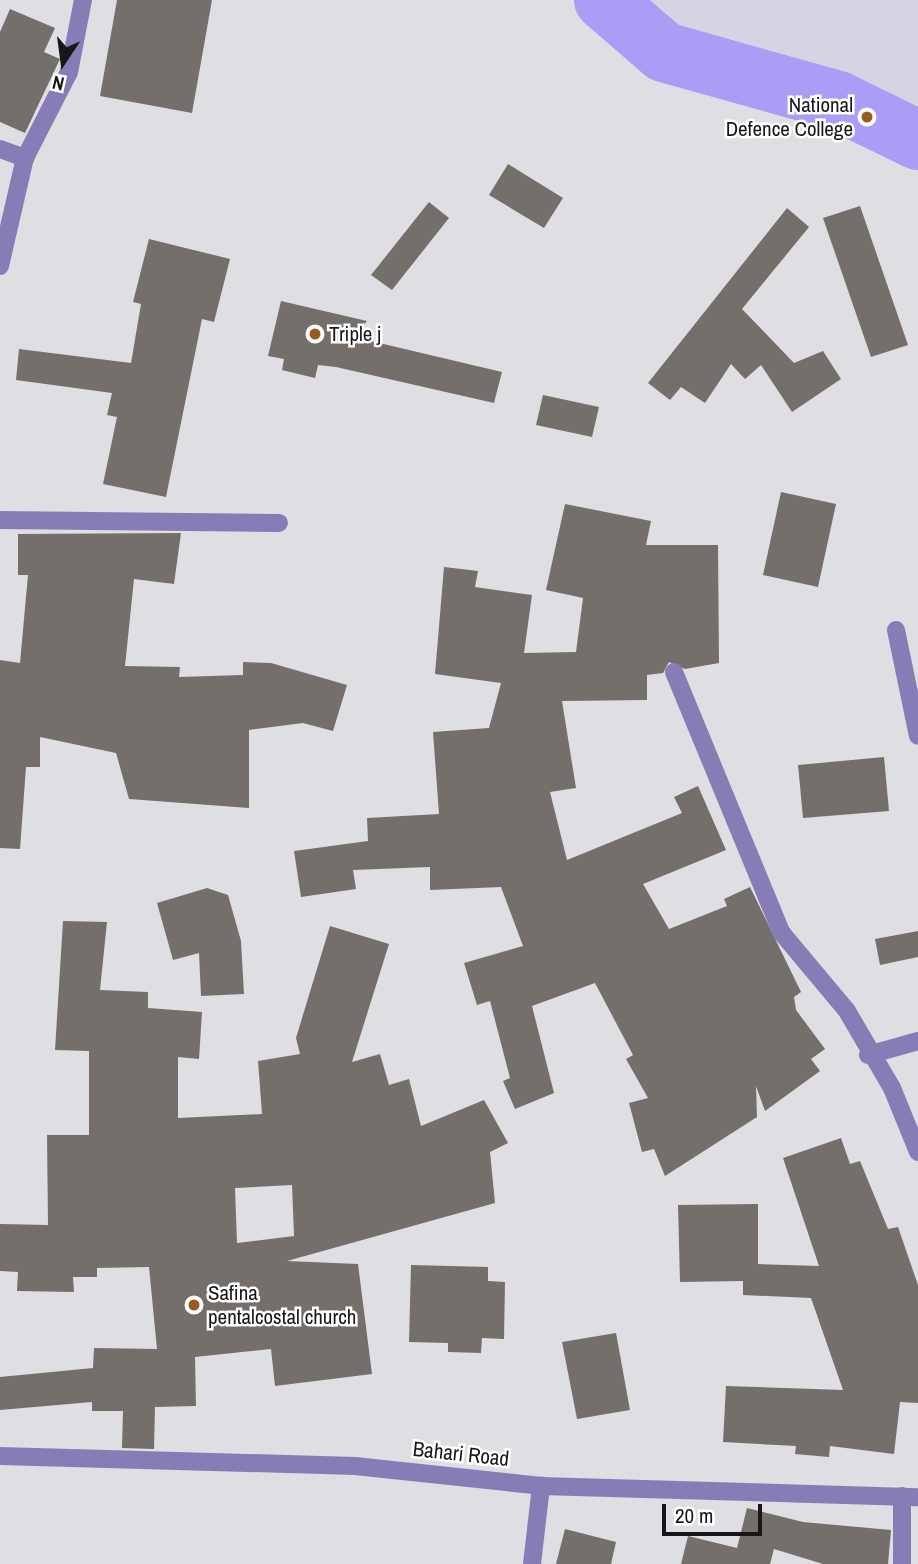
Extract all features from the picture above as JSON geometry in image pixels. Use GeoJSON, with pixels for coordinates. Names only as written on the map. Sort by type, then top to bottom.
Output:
{"type":"FeatureCollection","features":[{"type":"Feature","properties":{"kind":"street"},"geometry":{"type":"LineString","coordinates":[[0,266],[25,158],[69,72],[83,0]]}},
{"type":"Feature","properties":{"kind":"street"},"geometry":{"type":"LineString","coordinates":[[0,149],[25,158]]}},
{"type":"Feature","properties":{"kind":"street"},"geometry":{"type":"LineString","coordinates":[[0,520],[279,523]]}},
{"type":"Feature","properties":{"kind":"street"},"geometry":{"type":"LineString","coordinates":[[896,630],[918,736]]}},
{"type":"Feature","properties":{"kind":"street"},"geometry":{"type":"LineString","coordinates":[[674,672],[781,932],[847,1011],[868,1055],[892,1088],[918,1152]]}},
{"type":"Feature","properties":{"kind":"street"},"geometry":{"type":"LineString","coordinates":[[868,1055],[918,1041]]}},
{"type":"Feature","properties":{"kind":"street","name":"Bahari Road"},"geometry":{"type":"LineString","coordinates":[[0,1456],[355,1466],[541,1486],[910,1497]]}},
{"type":"Feature","properties":{"kind":"street"},"geometry":{"type":"LineString","coordinates":[[533,1564],[541,1486]]}},
{"type":"Feature","properties":{"kind":"street"},"geometry":{"type":"LineString","coordinates":[[902,1564],[910,1497]]}},
{"type":"Feature","properties":{"kind":"shaded area","name":"National Defence College"},"geometry":{"type":"Polygon","coordinates":[[[620,0],[918,0],[918,170],[715,64],[620,0]]]}},
{"type":"Feature","properties":{"kind":"building"},"geometry":{"type":"Polygon","coordinates":[[[117,0],[212,0],[192,113],[100,96],[117,0]]]}},
{"type":"Feature","properties":{"kind":"building"},"geometry":{"type":"Polygon","coordinates":[[[10,9],[55,28],[44,52],[60,59],[25,133],[0,122],[0,32],[10,9]]]}},
{"type":"Feature","properties":{"kind":"building"},"geometry":{"type":"Polygon","coordinates":[[[508,164],[563,198],[544,228],[489,195],[508,164]]]}},
{"type":"Feature","properties":{"kind":"building"},"geometry":{"type":"Polygon","coordinates":[[[429,202],[449,218],[392,290],[371,275],[429,202]]]}},
{"type":"Feature","properties":{"kind":"building"},"geometry":{"type":"Polygon","coordinates":[[[860,206],[908,345],[871,357],[823,218],[860,206]]]}},
{"type":"Feature","properties":{"kind":"building"},"geometry":{"type":"Polygon","coordinates":[[[787,208],[809,227],[742,309],[794,363],[823,351],[841,379],[792,412],[761,365],[745,379],[731,364],[705,403],[681,387],[670,400],[648,383],[787,208]]]}},
{"type":"Feature","properties":{"kind":"building"},"geometry":{"type":"Polygon","coordinates":[[[149,239],[230,259],[214,322],[202,319],[166,497],[103,484],[117,417],[107,415],[112,393],[16,380],[19,349],[131,363],[141,304],[133,302],[149,239]]]}},
{"type":"Feature","properties":{"kind":"building"},"geometry":{"type":"Polygon","coordinates":[[[281,301],[367,321],[354,337],[502,372],[494,403],[336,367],[318,365],[315,378],[282,370],[284,359],[268,356],[281,301]]]}},
{"type":"Feature","properties":{"kind":"building"},"geometry":{"type":"Polygon","coordinates":[[[543,395],[599,407],[592,437],[536,425],[543,395]]]}},
{"type":"Feature","properties":{"kind":"building"},"geometry":{"type":"Polygon","coordinates":[[[781,492],[836,504],[818,587],[763,575],[781,492]]]}},
{"type":"Feature","properties":{"kind":"building"},"geometry":{"type":"Polygon","coordinates":[[[565,504],[651,521],[646,545],[718,545],[719,663],[685,669],[669,662],[663,673],[647,675],[647,700],[562,701],[576,788],[550,792],[567,860],[682,813],[674,797],[698,786],[726,850],[643,884],[669,929],[727,906],[724,899],[750,887],[801,992],[794,997],[796,1010],[825,1049],[811,1059],[820,1071],[765,1111],[756,1086],[757,1117],[665,1176],[654,1149],[642,1152],[629,1103],[648,1098],[626,1059],[633,1055],[595,983],[532,1006],[554,1093],[515,1109],[503,1081],[510,1078],[490,1001],[477,1005],[464,963],[523,946],[501,887],[430,890],[430,867],[353,870],[356,889],[301,897],[294,851],[368,841],[367,818],[439,814],[433,732],[489,728],[501,683],[435,674],[444,567],[478,571],[475,587],[532,595],[524,653],[576,652],[583,598],[546,590],[565,504]]]}},
{"type":"Feature","properties":{"kind":"building"},"geometry":{"type":"Polygon","coordinates":[[[181,533],[174,584],[134,579],[125,666],[180,667],[179,677],[243,675],[243,662],[271,663],[347,685],[333,731],[303,723],[249,730],[249,808],[129,799],[116,753],[40,737],[40,767],[26,767],[20,849],[0,848],[0,660],[20,663],[28,575],[18,575],[18,534],[181,533]]]}},
{"type":"Feature","properties":{"kind":"building"},"geometry":{"type":"Polygon","coordinates":[[[884,757],[889,811],[803,818],[798,765],[884,757]]]}},
{"type":"Feature","properties":{"kind":"building"},"geometry":{"type":"Polygon","coordinates":[[[207,888],[228,895],[241,941],[244,994],[201,996],[199,953],[173,960],[157,903],[207,888]]]}},
{"type":"Feature","properties":{"kind":"building"},"geometry":{"type":"Polygon","coordinates":[[[63,921],[107,922],[100,990],[148,992],[148,1008],[202,1012],[199,1059],[178,1057],[178,1118],[262,1114],[258,1061],[300,1054],[296,1038],[330,926],[389,944],[352,1062],[380,1054],[389,1085],[409,1079],[421,1126],[484,1100],[508,1143],[490,1152],[495,1203],[287,1261],[358,1264],[372,1374],[275,1386],[271,1349],[195,1357],[196,1406],[155,1407],[154,1449],[122,1448],[123,1411],[92,1411],[92,1402],[0,1410],[0,1377],[93,1368],[94,1348],[157,1349],[149,1267],[97,1268],[97,1277],[73,1277],[74,1292],[17,1291],[18,1272],[0,1271],[0,1224],[48,1225],[47,1135],[89,1135],[89,1051],[55,1050],[63,921]],[[292,1185],[235,1188],[237,1243],[294,1236],[292,1185]]]}},
{"type":"Feature","properties":{"kind":"building"},"geometry":{"type":"Polygon","coordinates":[[[918,931],[918,957],[880,965],[875,939],[918,931]]]}},
{"type":"Feature","properties":{"kind":"building"},"geometry":{"type":"Polygon","coordinates":[[[841,1138],[850,1164],[860,1161],[888,1229],[898,1227],[918,1285],[918,1403],[900,1402],[894,1454],[830,1446],[829,1457],[795,1454],[796,1446],[723,1442],[726,1386],[843,1390],[811,1298],[743,1295],[743,1281],[680,1282],[678,1205],[758,1204],[758,1264],[819,1266],[783,1158],[841,1138]]]}},
{"type":"Feature","properties":{"kind":"building"},"geometry":{"type":"Polygon","coordinates":[[[411,1265],[488,1267],[488,1281],[505,1282],[504,1339],[482,1338],[481,1353],[448,1352],[448,1343],[409,1342],[411,1265]]]}},
{"type":"Feature","properties":{"kind":"building"},"geometry":{"type":"Polygon","coordinates":[[[616,1333],[630,1410],[577,1419],[562,1342],[616,1333]]]}},
{"type":"Feature","properties":{"kind":"building"},"geometry":{"type":"Polygon","coordinates":[[[747,1508],[803,1522],[891,1530],[888,1564],[823,1564],[774,1549],[770,1564],[681,1564],[688,1536],[737,1548],[747,1508]]]}},
{"type":"Feature","properties":{"kind":"building"},"geometry":{"type":"Polygon","coordinates":[[[565,1529],[616,1542],[611,1564],[556,1564],[565,1529]]]}},
{"type":"Feature","properties":{"kind":"waterway"},"geometry":{"type":"LineString","coordinates":[[604,0],[664,52],[838,101],[918,140]]}},
{"type":"Feature","properties":{"kind":"place","name":"National Defence College"},"geometry":{"type":"Point","coordinates":[867,117]}},
{"type":"Feature","properties":{"kind":"place","name":"Triple j"},"geometry":{"type":"Point","coordinates":[315,334]}},
{"type":"Feature","properties":{"kind":"place","name":"Safina pentalcostal church"},"geometry":{"type":"Point","coordinates":[194,1305]}}]}
